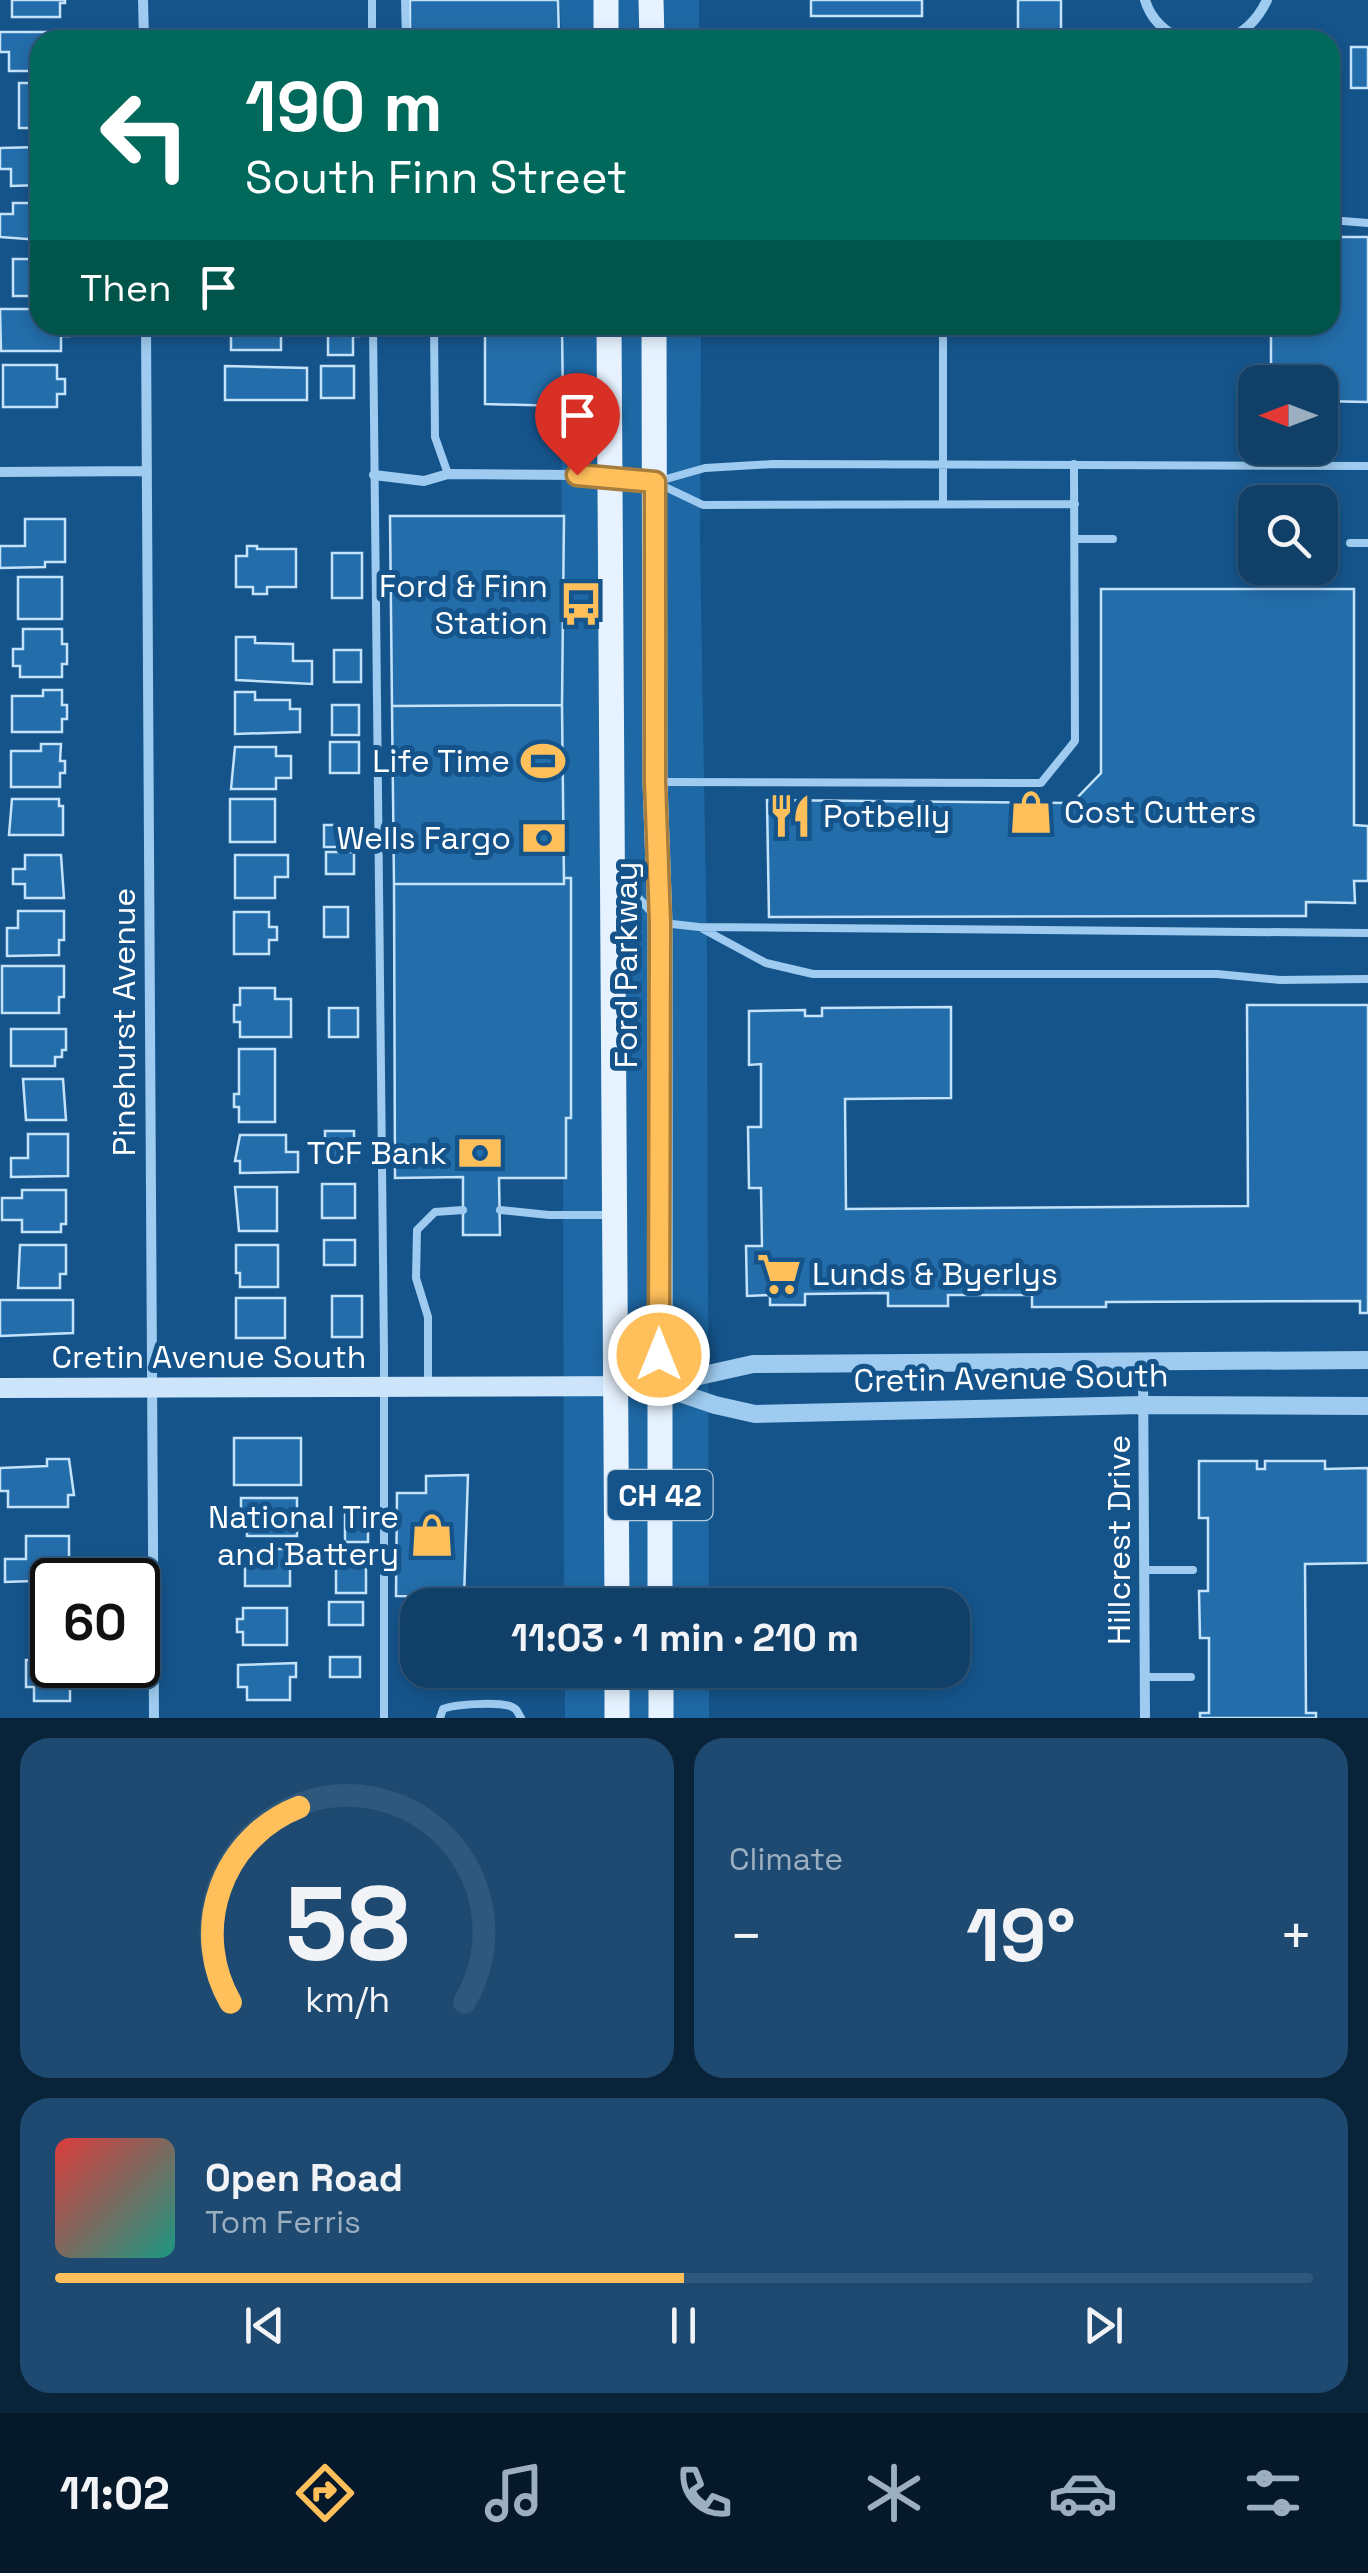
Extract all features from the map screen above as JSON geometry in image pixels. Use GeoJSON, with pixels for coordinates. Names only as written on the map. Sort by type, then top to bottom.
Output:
{"type":"FeatureCollection","features":[{"type":"Feature","properties":{"kind":"main road"},"geometry":{"type":"LineString","coordinates":[[606,0],[606,30]]}},
{"type":"Feature","properties":{"kind":"main road"},"geometry":{"type":"LineString","coordinates":[[652,0],[652,30]]}},
{"type":"Feature","properties":{"kind":"main road","name":"Ford Parkway"},"geometry":{"type":"LineString","coordinates":[[608,335],[617,1588]]}},
{"type":"Feature","properties":{"kind":"main road","name":"Ford Parkway"},"geometry":{"type":"LineString","coordinates":[[654,335],[655,782],[660,923],[660,1588]]}},
{"type":"Feature","properties":{"kind":"main road","name":"Cretin Avenue South"},"geometry":{"type":"LineString","coordinates":[[0,1388],[659,1386]]}},
{"type":"Feature","properties":{"kind":"main road"},"geometry":{"type":"LineString","coordinates":[[617,1688],[618,1718]]}},
{"type":"Feature","properties":{"kind":"main road"},"geometry":{"type":"LineString","coordinates":[[660,1688],[661,1718]]}},
{"type":"Feature","properties":{"kind":"street"},"geometry":{"type":"LineString","coordinates":[[143,0],[144,30]]}},
{"type":"Feature","properties":{"kind":"street"},"geometry":{"type":"LineString","coordinates":[[1145,0],[1148,11],[1167,30]]}},
{"type":"Feature","properties":{"kind":"street"},"geometry":{"type":"LineString","coordinates":[[1244,30],[1254,22],[1266,0]]}},
{"type":"Feature","properties":{"kind":"street","name":"Pinehurst Avenue"},"geometry":{"type":"LineString","coordinates":[[146,335],[154,1718]]}},
{"type":"Feature","properties":{"kind":"street"},"geometry":{"type":"LineString","coordinates":[[0,472],[147,471]]}},
{"type":"Feature","properties":{"kind":"street"},"geometry":{"type":"LineString","coordinates":[[374,476],[424,481],[448,474],[610,476],[655,482]]}},
{"type":"Feature","properties":{"kind":"street","name":"Cretin Avenue South"},"geometry":{"type":"LineString","coordinates":[[659,1386],[753,1364],[1368,1360]]}},
{"type":"Feature","properties":{"kind":"street","name":"Hillcrest Drive"},"geometry":{"type":"LineString","coordinates":[[1143,1361],[1145,1718]]}},
{"type":"Feature","properties":{"kind":"street","name":"Cretin Avenue South"},"geometry":{"type":"LineString","coordinates":[[659,1386],[755,1414],[1143,1404],[1368,1406]]}},
{"type":"Feature","properties":{"kind":"lane"},"geometry":{"type":"LineString","coordinates":[[372,0],[372,30]]}},
{"type":"Feature","properties":{"kind":"lane"},"geometry":{"type":"LineString","coordinates":[[405,0],[406,30]]}},
{"type":"Feature","properties":{"kind":"lane"},"geometry":{"type":"LineString","coordinates":[[1340,221],[1368,224]]}},
{"type":"Feature","properties":{"kind":"lane"},"geometry":{"type":"LineString","coordinates":[[373,335],[384,1718]]}},
{"type":"Feature","properties":{"kind":"lane"},"geometry":{"type":"LineString","coordinates":[[434,335],[434,438],[448,474]]}},
{"type":"Feature","properties":{"kind":"lane"},"geometry":{"type":"LineString","coordinates":[[943,335],[943,504]]}},
{"type":"Feature","properties":{"kind":"lane"},"geometry":{"type":"LineString","coordinates":[[655,482],[705,468],[773,464],[1368,466]]}},
{"type":"Feature","properties":{"kind":"lane"},"geometry":{"type":"LineString","coordinates":[[655,782],[1041,783],[1075,741],[1074,464]]}},
{"type":"Feature","properties":{"kind":"lane"},"geometry":{"type":"LineString","coordinates":[[655,482],[703,505],[1075,504]]}},
{"type":"Feature","properties":{"kind":"lane"},"geometry":{"type":"LineString","coordinates":[[1075,539],[1112,539]]}},
{"type":"Feature","properties":{"kind":"lane"},"geometry":{"type":"LineString","coordinates":[[1350,543],[1368,543]]}},
{"type":"Feature","properties":{"kind":"lane"},"geometry":{"type":"LineString","coordinates":[[611,868],[660,923],[699,927],[1368,933]]}},
{"type":"Feature","properties":{"kind":"lane"},"geometry":{"type":"LineString","coordinates":[[699,927],[766,963],[813,974],[1218,974],[1280,980],[1368,979]]}},
{"type":"Feature","properties":{"kind":"lane"},"geometry":{"type":"LineString","coordinates":[[428,1386],[428,1318],[416,1278],[418,1230],[434,1212],[463,1210]]}},
{"type":"Feature","properties":{"kind":"lane"},"geometry":{"type":"LineString","coordinates":[[500,1210],[549,1216],[614,1215]]}},
{"type":"Feature","properties":{"kind":"lane"},"geometry":{"type":"LineString","coordinates":[[1144,1570],[1193,1570]]}},
{"type":"Feature","properties":{"kind":"lane"},"geometry":{"type":"LineString","coordinates":[[1145,1678],[1191,1678]]}},
{"type":"Feature","properties":{"kind":"lane"},"geometry":{"type":"LineString","coordinates":[[440,1718],[443,1709],[452,1705],[509,1706],[520,1718]]}},
{"type":"Feature","properties":{"kind":"shaded area"},"geometry":{"type":"Polygon","coordinates":[[[560,0],[699,0],[699,30],[561,30],[560,0]]]}},
{"type":"Feature","properties":{"kind":"shaded area"},"geometry":{"type":"Polygon","coordinates":[[[561,335],[701,335],[709,1588],[564,1588],[561,335]]]}},
{"type":"Feature","properties":{"kind":"shaded area"},"geometry":{"type":"Polygon","coordinates":[[[565,1688],[709,1688],[709,1718],[565,1718],[565,1688]]]}},
{"type":"Feature","properties":{"kind":"building"},"geometry":{"type":"Polygon","coordinates":[[[12,0],[65,3],[60,3],[60,17],[12,17],[12,0]]]}},
{"type":"Feature","properties":{"kind":"building"},"geometry":{"type":"Polygon","coordinates":[[[410,0],[558,0],[559,30],[410,30],[410,0]]]}},
{"type":"Feature","properties":{"kind":"building"},"geometry":{"type":"Polygon","coordinates":[[[811,0],[922,0],[922,16],[811,16],[811,0]]]}},
{"type":"Feature","properties":{"kind":"building"},"geometry":{"type":"Polygon","coordinates":[[[1018,0],[1061,0],[1061,30],[1018,30],[1018,0]]]}},
{"type":"Feature","properties":{"kind":"building"},"geometry":{"type":"Polygon","coordinates":[[[0,32],[30,32],[30,71],[9,71],[9,52],[0,52],[0,32]]]}},
{"type":"Feature","properties":{"kind":"building"},"geometry":{"type":"Polygon","coordinates":[[[1351,47],[1368,47],[1368,88],[1351,88],[1351,47]]]}},
{"type":"Feature","properties":{"kind":"building"},"geometry":{"type":"Polygon","coordinates":[[[19,83],[30,83],[30,128],[19,128],[19,83]]]}},
{"type":"Feature","properties":{"kind":"building"},"geometry":{"type":"Polygon","coordinates":[[[30,147],[30,185],[11,186],[11,169],[0,169],[0,148],[30,147]]]}},
{"type":"Feature","properties":{"kind":"building"},"geometry":{"type":"Polygon","coordinates":[[[13,203],[30,203],[30,239],[0,237],[0,214],[13,214],[13,203]]]}},
{"type":"Feature","properties":{"kind":"building"},"geometry":{"type":"Polygon","coordinates":[[[1340,237],[1368,237],[1368,402],[1338,401],[1338,365],[1271,365],[1271,335],[1340,335],[1340,237]]]}},
{"type":"Feature","properties":{"kind":"building"},"geometry":{"type":"Polygon","coordinates":[[[13,259],[30,259],[30,296],[13,296],[13,259]]]}},
{"type":"Feature","properties":{"kind":"building"},"geometry":{"type":"Polygon","coordinates":[[[0,309],[30,309],[30,335],[69,335],[61,336],[61,351],[1,351],[0,309]]]}},
{"type":"Feature","properties":{"kind":"building"},"geometry":{"type":"Polygon","coordinates":[[[231,335],[281,335],[281,350],[231,350],[231,335]]]}},
{"type":"Feature","properties":{"kind":"building"},"geometry":{"type":"Polygon","coordinates":[[[328,335],[359,335],[353,336],[353,355],[328,355],[328,335]]]}},
{"type":"Feature","properties":{"kind":"building"},"geometry":{"type":"Polygon","coordinates":[[[485,335],[562,335],[563,406],[485,404],[485,335]]]}},
{"type":"Feature","properties":{"kind":"building"},"geometry":{"type":"Polygon","coordinates":[[[3,365],[57,365],[57,379],[65,379],[65,394],[57,394],[57,407],[3,407],[3,365]]]}},
{"type":"Feature","properties":{"kind":"building"},"geometry":{"type":"Polygon","coordinates":[[[225,366],[307,368],[307,400],[225,400],[225,366]]]}},
{"type":"Feature","properties":{"kind":"building"},"geometry":{"type":"Polygon","coordinates":[[[321,366],[354,366],[354,398],[321,398],[321,366]]]}},
{"type":"Feature","properties":{"kind":"building"},"geometry":{"type":"Polygon","coordinates":[[[390,516],[564,516],[562,705],[392,706],[390,516]]]}},
{"type":"Feature","properties":{"kind":"building"},"geometry":{"type":"Polygon","coordinates":[[[25,519],[65,519],[65,562],[45,562],[45,567],[0,568],[0,546],[25,546],[25,519]]]}},
{"type":"Feature","properties":{"kind":"building"},"geometry":{"type":"Polygon","coordinates":[[[247,546],[296,549],[296,587],[267,587],[267,594],[253,594],[253,587],[236,587],[236,556],[247,556],[247,546]]]}},
{"type":"Feature","properties":{"kind":"building"},"geometry":{"type":"Polygon","coordinates":[[[332,553],[362,553],[362,598],[332,598],[332,553]]]}},
{"type":"Feature","properties":{"kind":"building"},"geometry":{"type":"Polygon","coordinates":[[[18,577],[62,577],[62,619],[18,619],[18,577]]]}},
{"type":"Feature","properties":{"kind":"building"},"geometry":{"type":"Polygon","coordinates":[[[1101,589],[1354,589],[1354,825],[1368,826],[1368,881],[1354,881],[1355,903],[1306,902],[1306,916],[769,917],[767,800],[1072,803],[1101,773],[1101,589]]]}},
{"type":"Feature","properties":{"kind":"building"},"geometry":{"type":"Polygon","coordinates":[[[23,629],[62,629],[67,664],[62,664],[62,677],[20,677],[20,666],[13,666],[13,649],[23,649],[23,629]]]}},
{"type":"Feature","properties":{"kind":"building"},"geometry":{"type":"Polygon","coordinates":[[[236,637],[255,637],[255,643],[293,644],[293,661],[312,661],[312,684],[236,680],[236,637]]]}},
{"type":"Feature","properties":{"kind":"building"},"geometry":{"type":"Polygon","coordinates":[[[334,650],[361,650],[361,682],[334,682],[334,650]]]}},
{"type":"Feature","properties":{"kind":"building"},"geometry":{"type":"Polygon","coordinates":[[[43,690],[62,690],[67,719],[62,719],[62,732],[12,732],[12,696],[43,696],[43,690]]]}},
{"type":"Feature","properties":{"kind":"building"},"geometry":{"type":"Polygon","coordinates":[[[235,692],[255,692],[255,700],[290,700],[290,709],[300,709],[300,732],[235,734],[235,692]]]}},
{"type":"Feature","properties":{"kind":"building"},"geometry":{"type":"Polygon","coordinates":[[[332,705],[359,705],[359,735],[332,735],[332,705]]]}},
{"type":"Feature","properties":{"kind":"building"},"geometry":{"type":"Polygon","coordinates":[[[562,705],[564,884],[394,884],[392,706],[562,705]]]}},
{"type":"Feature","properties":{"kind":"building"},"geometry":{"type":"Polygon","coordinates":[[[330,742],[359,742],[359,773],[330,773],[330,742]]]}},
{"type":"Feature","properties":{"kind":"building"},"geometry":{"type":"Polygon","coordinates":[[[41,744],[61,744],[60,761],[65,761],[65,773],[60,773],[60,787],[11,787],[11,751],[41,751],[41,744]]]}},
{"type":"Feature","properties":{"kind":"building"},"geometry":{"type":"Polygon","coordinates":[[[235,747],[276,747],[276,756],[291,756],[291,778],[276,778],[276,789],[231,789],[235,747]]]}},
{"type":"Feature","properties":{"kind":"building"},"geometry":{"type":"Polygon","coordinates":[[[12,799],[59,799],[59,806],[63,806],[63,835],[9,835],[12,799]]]}},
{"type":"Feature","properties":{"kind":"building"},"geometry":{"type":"Polygon","coordinates":[[[230,799],[275,799],[275,842],[230,842],[230,799]]]}},
{"type":"Feature","properties":{"kind":"building"},"geometry":{"type":"Polygon","coordinates":[[[324,825],[354,825],[354,847],[324,847],[324,825]]]}},
{"type":"Feature","properties":{"kind":"building"},"geometry":{"type":"Polygon","coordinates":[[[326,852],[354,852],[354,874],[326,874],[326,852]]]}},
{"type":"Feature","properties":{"kind":"building"},"geometry":{"type":"Polygon","coordinates":[[[25,855],[61,855],[64,898],[25,898],[25,884],[13,884],[13,869],[25,869],[25,855]]]}},
{"type":"Feature","properties":{"kind":"building"},"geometry":{"type":"Polygon","coordinates":[[[235,855],[288,855],[288,877],[275,877],[275,898],[235,898],[235,855]]]}},
{"type":"Feature","properties":{"kind":"building"},"geometry":{"type":"Polygon","coordinates":[[[564,878],[571,878],[571,1118],[566,1118],[566,1178],[499,1178],[500,1235],[463,1235],[463,1177],[395,1178],[394,884],[564,884],[564,878]]]}},
{"type":"Feature","properties":{"kind":"building"},"geometry":{"type":"Polygon","coordinates":[[[324,907],[348,907],[348,937],[324,937],[324,907]]]}},
{"type":"Feature","properties":{"kind":"building"},"geometry":{"type":"Polygon","coordinates":[[[18,911],[64,911],[64,940],[59,940],[59,955],[7,956],[7,928],[18,928],[18,911]]]}},
{"type":"Feature","properties":{"kind":"building"},"geometry":{"type":"Polygon","coordinates":[[[234,912],[269,912],[269,927],[277,927],[277,940],[269,940],[269,954],[234,954],[234,912]]]}},
{"type":"Feature","properties":{"kind":"building"},"geometry":{"type":"Polygon","coordinates":[[[2,966],[64,966],[64,997],[59,997],[59,1013],[2,1013],[2,966]]]}},
{"type":"Feature","properties":{"kind":"building"},"geometry":{"type":"Polygon","coordinates":[[[240,988],[275,988],[275,999],[291,999],[291,1037],[240,1037],[240,1022],[234,1022],[234,1005],[240,1005],[240,988]]]}},
{"type":"Feature","properties":{"kind":"building"},"geometry":{"type":"Polygon","coordinates":[[[1247,1005],[1368,1005],[1368,1313],[1360,1313],[1360,1301],[1106,1302],[1106,1307],[1032,1307],[1032,1295],[948,1295],[948,1306],[888,1306],[888,1293],[805,1294],[805,1305],[770,1305],[770,1295],[747,1296],[746,1246],[762,1246],[761,1188],[749,1188],[748,1127],[761,1127],[761,1064],[749,1065],[749,1011],[805,1010],[805,1016],[822,1016],[822,1008],[951,1007],[951,1098],[845,1099],[846,1209],[1248,1206],[1247,1005]]]}},
{"type":"Feature","properties":{"kind":"building"},"geometry":{"type":"Polygon","coordinates":[[[329,1008],[358,1008],[358,1037],[329,1037],[329,1008]]]}},
{"type":"Feature","properties":{"kind":"building"},"geometry":{"type":"Polygon","coordinates":[[[11,1029],[66,1029],[66,1050],[62,1050],[62,1057],[55,1057],[55,1066],[11,1066],[11,1029]]]}},
{"type":"Feature","properties":{"kind":"building"},"geometry":{"type":"Polygon","coordinates":[[[239,1049],[275,1049],[275,1122],[239,1122],[234,1094],[239,1094],[239,1049]]]}},
{"type":"Feature","properties":{"kind":"building"},"geometry":{"type":"Polygon","coordinates":[[[23,1079],[63,1079],[66,1120],[26,1120],[23,1079]]]}},
{"type":"Feature","properties":{"kind":"building"},"geometry":{"type":"Polygon","coordinates":[[[325,1131],[354,1131],[354,1160],[325,1160],[325,1131]]]}},
{"type":"Feature","properties":{"kind":"building"},"geometry":{"type":"Polygon","coordinates":[[[28,1134],[68,1134],[68,1176],[11,1177],[11,1158],[28,1158],[28,1134]]]}},
{"type":"Feature","properties":{"kind":"building"},"geometry":{"type":"Polygon","coordinates":[[[240,1135],[286,1135],[286,1152],[298,1152],[298,1172],[240,1173],[240,1161],[235,1161],[240,1135]]]}},
{"type":"Feature","properties":{"kind":"building"},"geometry":{"type":"Polygon","coordinates":[[[322,1184],[355,1184],[355,1218],[322,1218],[322,1184]]]}},
{"type":"Feature","properties":{"kind":"building"},"geometry":{"type":"Polygon","coordinates":[[[235,1187],[277,1187],[277,1231],[239,1231],[235,1187]]]}},
{"type":"Feature","properties":{"kind":"building"},"geometry":{"type":"Polygon","coordinates":[[[22,1190],[66,1190],[66,1224],[61,1224],[61,1232],[22,1232],[22,1220],[2,1220],[2,1198],[22,1198],[22,1190]]]}},
{"type":"Feature","properties":{"kind":"building"},"geometry":{"type":"Polygon","coordinates":[[[324,1240],[355,1240],[355,1265],[324,1265],[324,1240]]]}},
{"type":"Feature","properties":{"kind":"building"},"geometry":{"type":"Polygon","coordinates":[[[20,1245],[66,1245],[66,1274],[60,1274],[60,1288],[18,1288],[20,1245]]]}},
{"type":"Feature","properties":{"kind":"building"},"geometry":{"type":"Polygon","coordinates":[[[236,1245],[278,1245],[278,1287],[240,1287],[236,1245]]]}},
{"type":"Feature","properties":{"kind":"building"},"geometry":{"type":"Polygon","coordinates":[[[332,1296],[362,1296],[362,1337],[332,1337],[332,1296]]]}},
{"type":"Feature","properties":{"kind":"building"},"geometry":{"type":"Polygon","coordinates":[[[236,1298],[285,1298],[285,1338],[236,1338],[236,1298]]]}},
{"type":"Feature","properties":{"kind":"building"},"geometry":{"type":"Polygon","coordinates":[[[0,1300],[73,1300],[73,1333],[0,1336],[0,1300]]]}},
{"type":"Feature","properties":{"kind":"building"},"geometry":{"type":"Polygon","coordinates":[[[234,1438],[301,1438],[301,1485],[234,1485],[234,1438]]]}},
{"type":"Feature","properties":{"kind":"building"},"geometry":{"type":"Polygon","coordinates":[[[47,1459],[69,1459],[74,1495],[68,1495],[68,1507],[8,1507],[8,1491],[0,1491],[0,1468],[47,1466],[47,1459]]]}},
{"type":"Feature","properties":{"kind":"building"},"geometry":{"type":"Polygon","coordinates":[[[1199,1461],[1257,1461],[1257,1469],[1265,1469],[1265,1461],[1325,1461],[1325,1469],[1368,1468],[1368,1563],[1305,1564],[1306,1713],[1316,1713],[1316,1718],[1200,1718],[1200,1713],[1209,1713],[1209,1638],[1200,1638],[1199,1591],[1208,1591],[1208,1518],[1199,1518],[1199,1461]]]}},
{"type":"Feature","properties":{"kind":"building","name":"National Tire and Battery"},"geometry":{"type":"Polygon","coordinates":[[[468,1475],[464,1588],[400,1588],[400,1596],[396,1596],[397,1493],[426,1493],[426,1476],[468,1475]]]}},
{"type":"Feature","properties":{"kind":"building"},"geometry":{"type":"Polygon","coordinates":[[[241,1498],[297,1498],[297,1536],[247,1536],[247,1526],[241,1526],[241,1498]]]}},
{"type":"Feature","properties":{"kind":"building"},"geometry":{"type":"Polygon","coordinates":[[[345,1513],[368,1513],[368,1542],[345,1542],[345,1513]]]}},
{"type":"Feature","properties":{"kind":"building"},"geometry":{"type":"Polygon","coordinates":[[[26,1536],[69,1536],[69,1558],[30,1558],[30,1581],[5,1582],[5,1559],[26,1559],[26,1536]]]}},
{"type":"Feature","properties":{"kind":"building"},"geometry":{"type":"Polygon","coordinates":[[[245,1549],[290,1549],[290,1586],[245,1586],[245,1567],[236,1567],[236,1561],[245,1561],[245,1549]]]}},
{"type":"Feature","properties":{"kind":"building"},"geometry":{"type":"Polygon","coordinates":[[[336,1556],[366,1556],[366,1593],[336,1593],[336,1556]]]}},
{"type":"Feature","properties":{"kind":"building"},"geometry":{"type":"Polygon","coordinates":[[[329,1602],[363,1602],[363,1625],[329,1625],[329,1602]]]}},
{"type":"Feature","properties":{"kind":"building"},"geometry":{"type":"Polygon","coordinates":[[[243,1608],[287,1608],[287,1645],[243,1645],[237,1619],[243,1619],[243,1608]]]}},
{"type":"Feature","properties":{"kind":"building"},"geometry":{"type":"Polygon","coordinates":[[[330,1657],[360,1657],[360,1677],[330,1677],[330,1657]]]}},
{"type":"Feature","properties":{"kind":"building"},"geometry":{"type":"Polygon","coordinates":[[[26,1660],[30,1660],[30,1687],[26,1687],[26,1660]]]}},
{"type":"Feature","properties":{"kind":"building"},"geometry":{"type":"Polygon","coordinates":[[[296,1663],[296,1677],[290,1677],[290,1700],[247,1700],[247,1687],[238,1687],[238,1665],[296,1663]]]}},
{"type":"Feature","properties":{"kind":"building"},"geometry":{"type":"Polygon","coordinates":[[[34,1688],[70,1688],[70,1701],[34,1701],[34,1688]]]}},
{"type":"Feature","properties":{"kind":"place","name":"Ford & Finn Station"},"geometry":{"type":"Point","coordinates":[581,604]}},
{"type":"Feature","properties":{"kind":"place","name":"Life Time"},"geometry":{"type":"Point","coordinates":[543,761]}},
{"type":"Feature","properties":{"kind":"place","name":"Cost Cutters"},"geometry":{"type":"Point","coordinates":[1031,812]}},
{"type":"Feature","properties":{"kind":"place","name":"Potbelly"},"geometry":{"type":"Point","coordinates":[790,816]}},
{"type":"Feature","properties":{"kind":"place","name":"Wells Fargo"},"geometry":{"type":"Point","coordinates":[544,838]}},
{"type":"Feature","properties":{"kind":"place","name":"TCF Bank"},"geometry":{"type":"Point","coordinates":[480,1153]}},
{"type":"Feature","properties":{"kind":"place","name":"Lunds & Byerlys"},"geometry":{"type":"Point","coordinates":[779,1274]}},
{"type":"Feature","properties":{"kind":"place","name":"National Tire and Battery"},"geometry":{"type":"Point","coordinates":[432,1535]}},
{"type":"Feature","properties":{"kind":"route"},"geometry":{"type":"LineString","coordinates":[[577,475],[655,482],[659,1355]]}}]}
